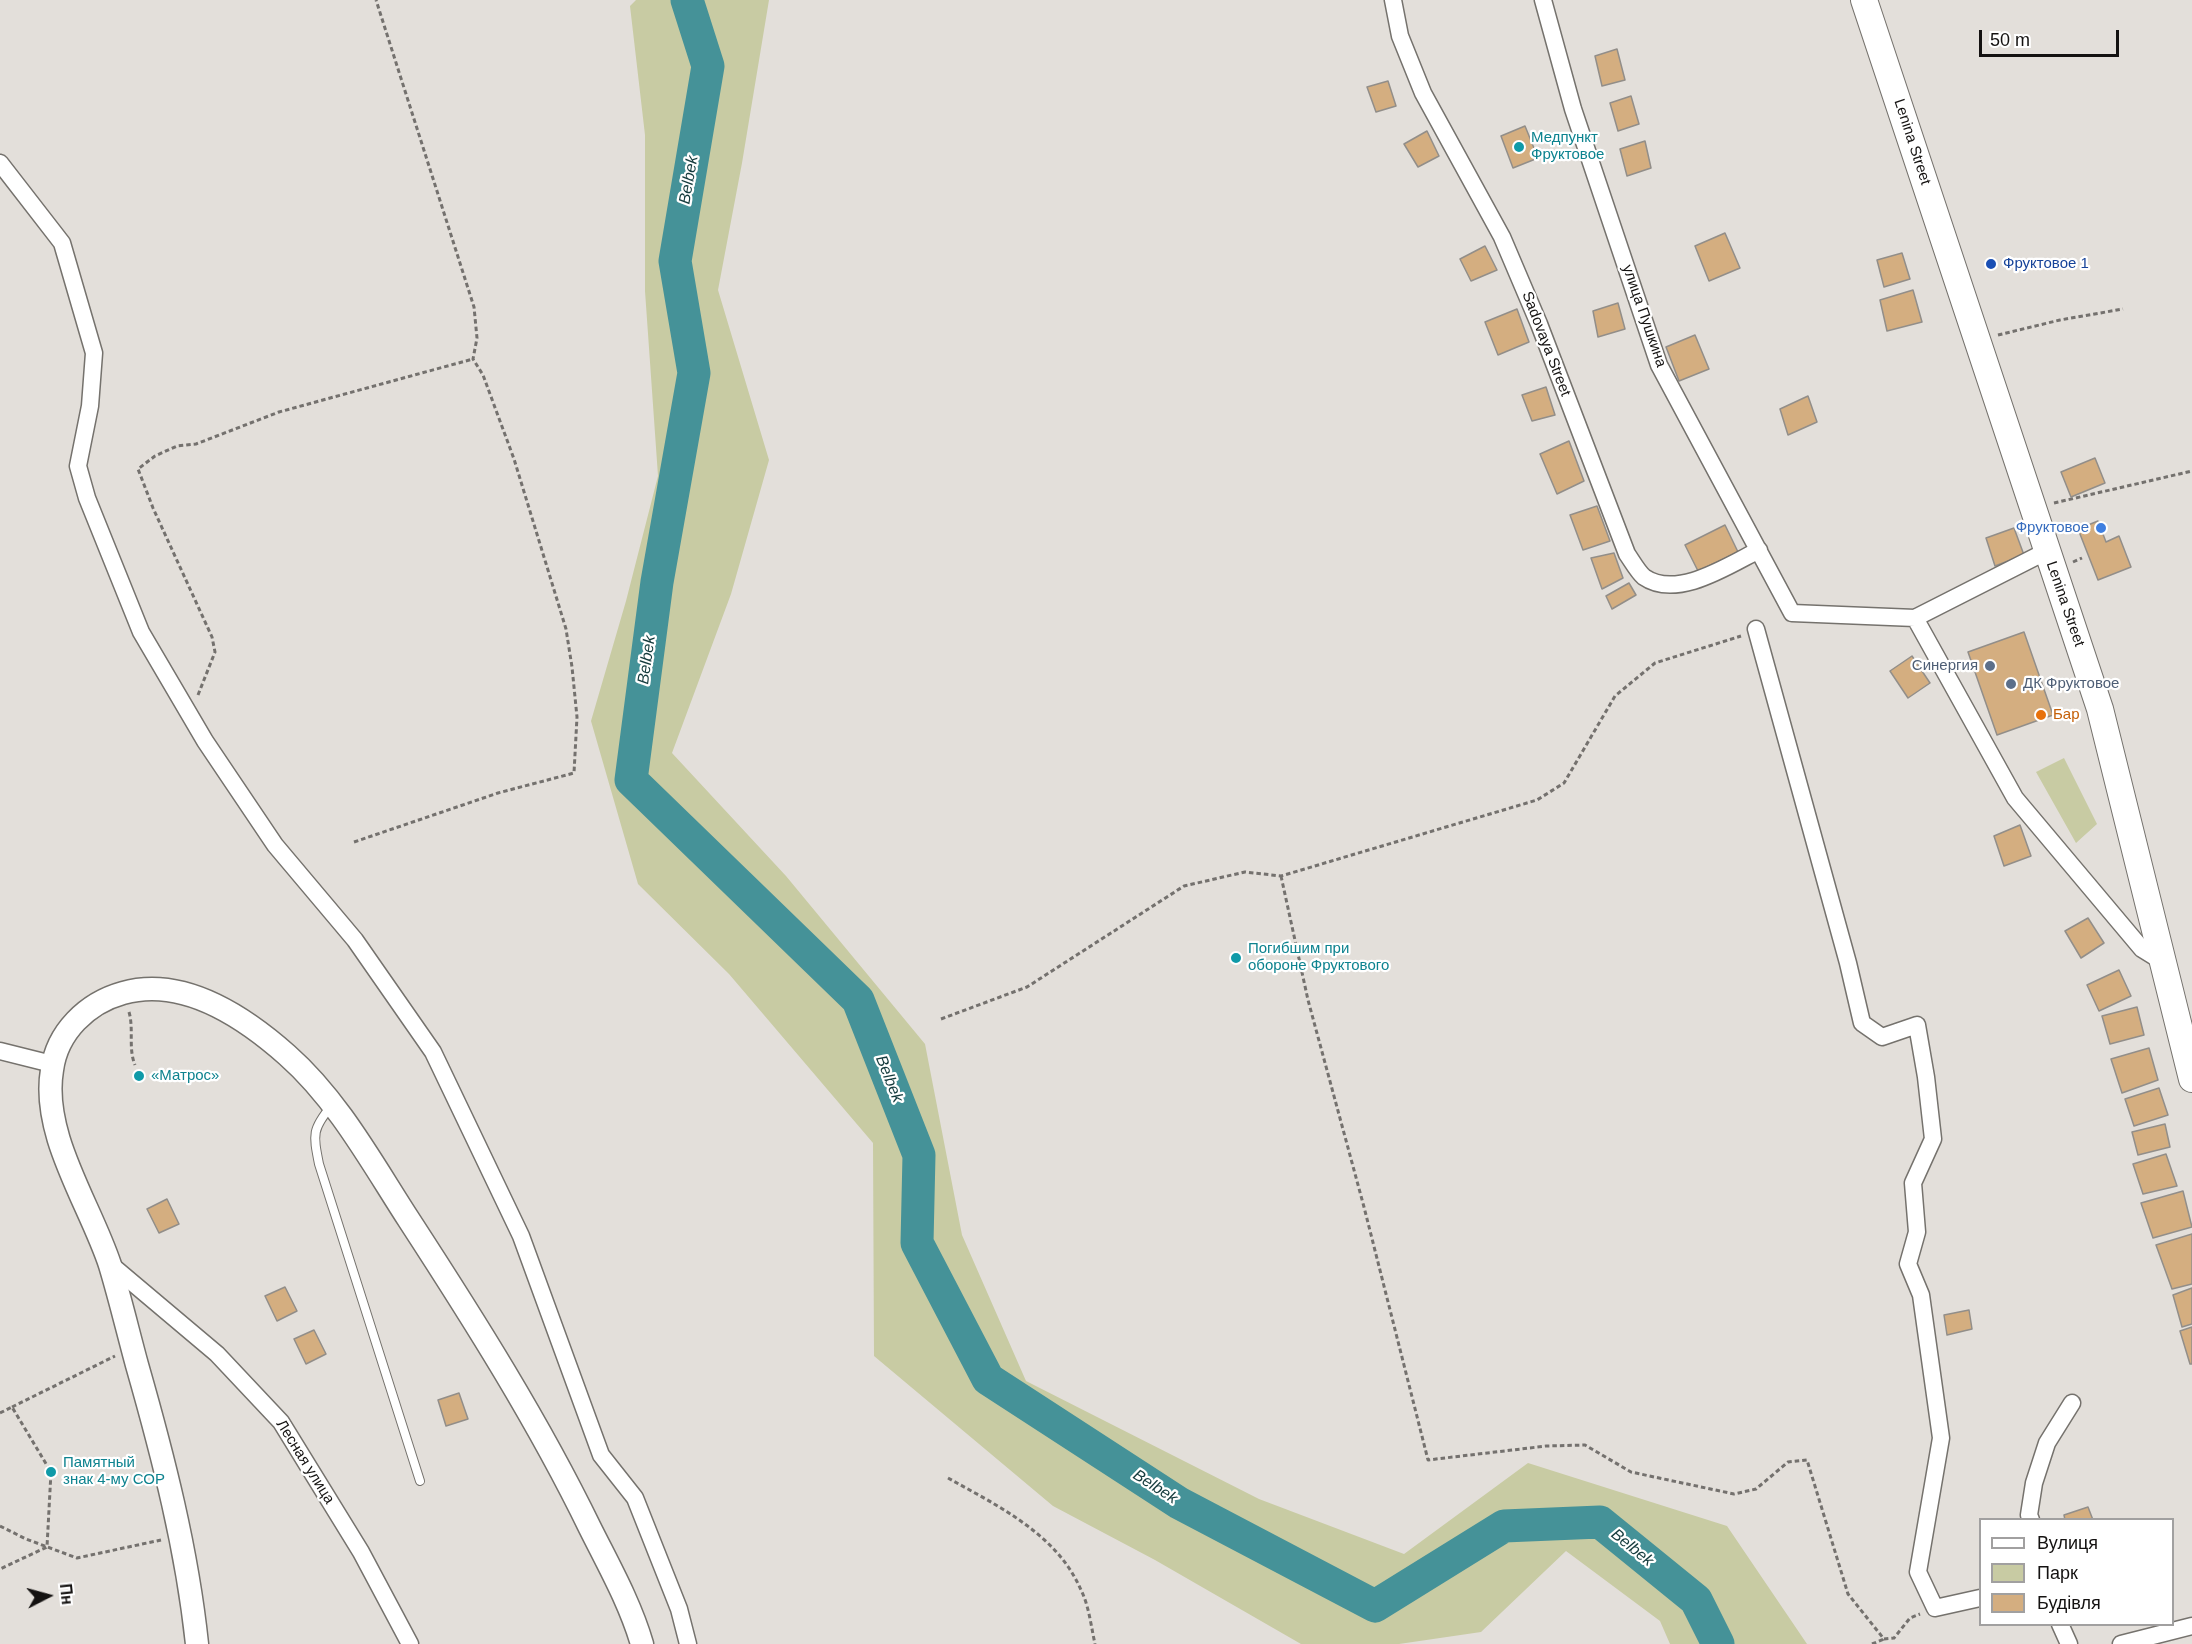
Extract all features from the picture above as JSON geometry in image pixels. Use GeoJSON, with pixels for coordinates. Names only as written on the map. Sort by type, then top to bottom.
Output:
{"type":"FeatureCollection","features":[{"type":"Feature","properties":{"kind":"main road","name":"Lenina Street"},"geometry":{"type":"LineString","coordinates":[[1864,0],[2100,710],[2192,1079]]}},
{"type":"Feature","properties":{"kind":"street","name":"Sadovaya Street"},"geometry":{"type":"LineString","coordinates":[[1393,0],[1400,36],[1423,93],[1502,237],[1554,363],[1627,554],[1643,576],[1662,585],[1700,579],[1759,550]]}},
{"type":"Feature","properties":{"kind":"street","name":"улица Пушкина"},"geometry":{"type":"LineString","coordinates":[[1543,0],[1573,109],[1659,365],[1792,614],[1915,618]]}},
{"type":"Feature","properties":{"kind":"street"},"geometry":{"type":"LineString","coordinates":[[0,163],[62,243],[94,353],[90,406],[78,466],[87,498],[141,632],[205,741],[276,846],[355,940],[433,1052],[521,1236],[601,1455],[635,1498],[679,1609],[688,1644]]}},
{"type":"Feature","properties":{"kind":"street"},"geometry":{"type":"LineString","coordinates":[[2047,550],[1915,618],[2015,798],[2142,949],[2163,962]]}},
{"type":"Feature","properties":{"kind":"street"},"geometry":{"type":"LineString","coordinates":[[1756,629],[1848,963],[1862,1023],[1882,1037],[1917,1025],[1933,1139],[1913,1183],[1917,1232],[1908,1264],[1921,1295],[1941,1438],[1918,1572],[1935,1608],[1979,1598]]}},
{"type":"Feature","properties":{"kind":"street"},"geometry":{"type":"LineString","coordinates":[[197,1644],[194,1612],[180,1536],[160,1446],[109,1262],[56,1131],[50,1101],[52,1064],[62,1039],[74,1023],[92,1006],[124,992],[143,988],[166,988],[193,994],[242,1019],[287,1055],[333,1104],[484,1336],[572,1491],[634,1617],[642,1644]]}},
{"type":"Feature","properties":{"kind":"street"},"geometry":{"type":"LineString","coordinates":[[0,1051],[52,1064]]}},
{"type":"Feature","properties":{"kind":"street","name":"Лесная улица"},"geometry":{"type":"LineString","coordinates":[[109,1262],[217,1354],[281,1422],[361,1552],[410,1644]]}},
{"type":"Feature","properties":{"kind":"street"},"geometry":{"type":"LineString","coordinates":[[2030,1518],[2034,1483],[2047,1443],[2072,1403]]}},
{"type":"Feature","properties":{"kind":"street"},"geometry":{"type":"LineString","coordinates":[[2061,1626],[2069,1644]]}},
{"type":"Feature","properties":{"kind":"street"},"geometry":{"type":"LineString","coordinates":[[2121,1644],[2192,1626]]}},
{"type":"Feature","properties":{"kind":"lane"},"geometry":{"type":"LineString","coordinates":[[333,1104],[318,1122],[314,1140],[319,1164],[420,1481]]}},
{"type":"Feature","properties":{"kind":"path"},"geometry":{"type":"LineString","coordinates":[[354,842],[498,793],[574,773],[577,717],[566,629],[514,459],[483,375],[473,359],[477,338],[474,307],[376,0]]}},
{"type":"Feature","properties":{"kind":"path"},"geometry":{"type":"LineString","coordinates":[[1979,345],[1997,335],[2060,320],[2123,309]]}},
{"type":"Feature","properties":{"kind":"path"},"geometry":{"type":"LineString","coordinates":[[197,697],[216,652],[212,637],[138,469],[155,456],[177,446],[196,444],[279,412],[473,359]]}},
{"type":"Feature","properties":{"kind":"path"},"geometry":{"type":"LineString","coordinates":[[2033,508],[2192,471]]}},
{"type":"Feature","properties":{"kind":"path"},"geometry":{"type":"LineString","coordinates":[[941,1019],[1027,987],[1184,886],[1245,872],[1281,876],[1537,800],[1564,783],[1615,696],[1655,663],[1742,636],[1756,629]]}},
{"type":"Feature","properties":{"kind":"path"},"geometry":{"type":"LineString","coordinates":[[1281,876],[1308,1000],[1364,1207],[1428,1460],[1546,1446],[1585,1444],[1631,1472],[1734,1494],[1756,1490],[1788,1462],[1807,1461],[1848,1594],[1884,1639]]}},
{"type":"Feature","properties":{"kind":"path"},"geometry":{"type":"LineString","coordinates":[[124,992],[132,1019],[132,1057],[135,1065]]}},
{"type":"Feature","properties":{"kind":"path"},"geometry":{"type":"LineString","coordinates":[[0,1413],[132,1347]]}},
{"type":"Feature","properties":{"kind":"path"},"geometry":{"type":"LineString","coordinates":[[12,1407],[51,1472],[46,1547]]}},
{"type":"Feature","properties":{"kind":"path"},"geometry":{"type":"LineString","coordinates":[[948,1478],[1015,1516],[1044,1540],[1061,1558],[1073,1573],[1082,1592],[1095,1644]]}},
{"type":"Feature","properties":{"kind":"path"},"geometry":{"type":"LineString","coordinates":[[0,1526],[77,1558],[180,1536]]}},
{"type":"Feature","properties":{"kind":"path"},"geometry":{"type":"LineString","coordinates":[[0,1569],[46,1547]]}},
{"type":"Feature","properties":{"kind":"path"},"geometry":{"type":"LineString","coordinates":[[1872,1644],[1894,1638],[1910,1618],[1935,1608]]}},
{"type":"Feature","properties":{"kind":"path"},"geometry":{"type":"LineString","coordinates":[[1894,1638],[1895,1644]]}},
{"type":"Feature","properties":{"kind":"green space"},"geometry":{"type":"Polygon","coordinates":[[[636,0],[769,0],[718,290],[769,460],[731,594],[672,753],[786,876],[925,1044],[962,1235],[1026,1381],[1259,1499],[1404,1554],[1528,1463],[1727,1526],[1807,1644],[1670,1644],[1660,1621],[1566,1551],[1481,1632],[1399,1644],[1301,1644],[1155,1560],[1053,1506],[874,1356],[873,1143],[729,974],[638,884],[591,721],[626,601],[658,476],[645,291],[645,135],[630,6],[636,0]]]}},
{"type":"Feature","properties":{"kind":"green space"},"geometry":{"type":"Polygon","coordinates":[[[2064,758],[2097,824],[2076,843],[2036,772],[2064,758]]]}},
{"type":"Feature","properties":{"kind":"building"},"geometry":{"type":"Polygon","coordinates":[[[1617,49],[1625,80],[1602,86],[1595,56],[1617,49]]]}},
{"type":"Feature","properties":{"kind":"building"},"geometry":{"type":"Polygon","coordinates":[[[1388,81],[1396,106],[1376,112],[1367,87],[1388,81]]]}},
{"type":"Feature","properties":{"kind":"building"},"geometry":{"type":"Polygon","coordinates":[[[1631,96],[1639,124],[1618,131],[1610,103],[1631,96]]]}},
{"type":"Feature","properties":{"kind":"building","name":"Медпункт Фруктовое"},"geometry":{"type":"Polygon","coordinates":[[[1525,126],[1538,158],[1513,168],[1501,136],[1525,126]]]}},
{"type":"Feature","properties":{"kind":"building"},"geometry":{"type":"Polygon","coordinates":[[[1427,131],[1439,156],[1418,167],[1404,144],[1427,131]]]}},
{"type":"Feature","properties":{"kind":"building"},"geometry":{"type":"Polygon","coordinates":[[[1645,141],[1651,168],[1627,176],[1620,149],[1645,141]]]}},
{"type":"Feature","properties":{"kind":"building"},"geometry":{"type":"Polygon","coordinates":[[[1725,233],[1740,268],[1709,281],[1695,246],[1725,233]]]}},
{"type":"Feature","properties":{"kind":"building"},"geometry":{"type":"Polygon","coordinates":[[[1485,246],[1497,270],[1471,281],[1460,259],[1485,246]]]}},
{"type":"Feature","properties":{"kind":"building"},"geometry":{"type":"Polygon","coordinates":[[[1902,253],[1910,279],[1884,287],[1877,260],[1902,253]]]}},
{"type":"Feature","properties":{"kind":"building"},"geometry":{"type":"Polygon","coordinates":[[[1913,290],[1922,322],[1887,331],[1880,300],[1913,290]]]}},
{"type":"Feature","properties":{"kind":"building"},"geometry":{"type":"Polygon","coordinates":[[[1618,303],[1625,329],[1598,337],[1593,311],[1618,303]]]}},
{"type":"Feature","properties":{"kind":"building"},"geometry":{"type":"Polygon","coordinates":[[[1517,309],[1529,342],[1498,355],[1485,322],[1517,309]]]}},
{"type":"Feature","properties":{"kind":"building"},"geometry":{"type":"Polygon","coordinates":[[[1695,335],[1709,369],[1679,381],[1666,347],[1695,335]]]}},
{"type":"Feature","properties":{"kind":"building"},"geometry":{"type":"Polygon","coordinates":[[[1546,387],[1555,415],[1532,421],[1522,395],[1546,387]]]}},
{"type":"Feature","properties":{"kind":"building"},"geometry":{"type":"Polygon","coordinates":[[[1808,396],[1817,422],[1788,435],[1780,409],[1808,396]]]}},
{"type":"Feature","properties":{"kind":"building"},"geometry":{"type":"Polygon","coordinates":[[[1569,441],[1584,481],[1557,494],[1540,454],[1569,441]]]}},
{"type":"Feature","properties":{"kind":"building"},"geometry":{"type":"Polygon","coordinates":[[[2095,458],[2105,483],[2071,497],[2061,472],[2095,458]]]}},
{"type":"Feature","properties":{"kind":"building"},"geometry":{"type":"Polygon","coordinates":[[[1597,506],[1610,541],[1583,550],[1570,515],[1597,506]]]}},
{"type":"Feature","properties":{"kind":"building"},"geometry":{"type":"Polygon","coordinates":[[[2098,521],[2106,542],[2119,536],[2131,567],[2098,580],[2078,529],[2098,521]]]}},
{"type":"Feature","properties":{"kind":"building"},"geometry":{"type":"Polygon","coordinates":[[[1725,525],[1738,552],[1698,571],[1685,545],[1725,525]]]}},
{"type":"Feature","properties":{"kind":"building"},"geometry":{"type":"Polygon","coordinates":[[[2014,528],[2024,555],[1995,566],[1986,538],[2014,528]]]}},
{"type":"Feature","properties":{"kind":"building"},"geometry":{"type":"Polygon","coordinates":[[[1614,553],[1623,578],[1602,589],[1591,558],[1614,553]]]}},
{"type":"Feature","properties":{"kind":"building"},"geometry":{"type":"Polygon","coordinates":[[[1629,583],[1636,595],[1612,609],[1606,596],[1629,583]]]}},
{"type":"Feature","properties":{"kind":"building","name":"ДК Фруктовое"},"geometry":{"type":"Polygon","coordinates":[[[2024,632],[2053,715],[1997,735],[1968,652],[2024,632]]]}},
{"type":"Feature","properties":{"kind":"building"},"geometry":{"type":"Polygon","coordinates":[[[1912,656],[1930,683],[1908,698],[1890,671],[1912,656]]]}},
{"type":"Feature","properties":{"kind":"building"},"geometry":{"type":"Polygon","coordinates":[[[2020,825],[2031,856],[2004,866],[1994,836],[2020,825]]]}},
{"type":"Feature","properties":{"kind":"building"},"geometry":{"type":"Polygon","coordinates":[[[2088,918],[2104,943],[2081,958],[2065,931],[2088,918]]]}},
{"type":"Feature","properties":{"kind":"building"},"geometry":{"type":"Polygon","coordinates":[[[2119,970],[2131,996],[2099,1011],[2087,985],[2119,970]]]}},
{"type":"Feature","properties":{"kind":"building"},"geometry":{"type":"Polygon","coordinates":[[[2137,1007],[2144,1035],[2110,1044],[2102,1016],[2137,1007]]]}},
{"type":"Feature","properties":{"kind":"building"},"geometry":{"type":"Polygon","coordinates":[[[2149,1048],[2158,1080],[2122,1093],[2111,1059],[2149,1048]]]}},
{"type":"Feature","properties":{"kind":"building"},"geometry":{"type":"Polygon","coordinates":[[[2159,1088],[2168,1115],[2134,1126],[2125,1099],[2159,1088]]]}},
{"type":"Feature","properties":{"kind":"building"},"geometry":{"type":"Polygon","coordinates":[[[2165,1124],[2170,1147],[2138,1155],[2132,1132],[2165,1124]]]}},
{"type":"Feature","properties":{"kind":"building"},"geometry":{"type":"Polygon","coordinates":[[[2166,1154],[2177,1186],[2143,1194],[2133,1164],[2166,1154]]]}},
{"type":"Feature","properties":{"kind":"building"},"geometry":{"type":"Polygon","coordinates":[[[2183,1191],[2192,1227],[2153,1238],[2141,1203],[2183,1191]]]}},
{"type":"Feature","properties":{"kind":"building"},"geometry":{"type":"Polygon","coordinates":[[[167,1199],[179,1224],[159,1233],[147,1209],[167,1199]]]}},
{"type":"Feature","properties":{"kind":"building"},"geometry":{"type":"Polygon","coordinates":[[[2192,1234],[2192,1284],[2172,1289],[2156,1245],[2192,1234]]]}},
{"type":"Feature","properties":{"kind":"building"},"geometry":{"type":"Polygon","coordinates":[[[285,1287],[297,1311],[277,1321],[265,1296],[285,1287]]]}},
{"type":"Feature","properties":{"kind":"building"},"geometry":{"type":"Polygon","coordinates":[[[2192,1288],[2192,1324],[2182,1327],[2173,1295],[2192,1288]]]}},
{"type":"Feature","properties":{"kind":"building"},"geometry":{"type":"Polygon","coordinates":[[[1969,1310],[1972,1329],[1947,1335],[1944,1315],[1969,1310]]]}},
{"type":"Feature","properties":{"kind":"building"},"geometry":{"type":"Polygon","coordinates":[[[2192,1327],[2192,1364],[2190,1364],[2180,1331],[2192,1327]]]}},
{"type":"Feature","properties":{"kind":"building"},"geometry":{"type":"Polygon","coordinates":[[[314,1330],[326,1354],[306,1364],[294,1339],[314,1330]]]}},
{"type":"Feature","properties":{"kind":"building"},"geometry":{"type":"Polygon","coordinates":[[[459,1393],[468,1419],[446,1426],[438,1400],[459,1393]]]}},
{"type":"Feature","properties":{"kind":"building"},"geometry":{"type":"Polygon","coordinates":[[[2088,1507],[2092,1518],[2065,1518],[2064,1515],[2088,1507]]]}},
{"type":"Feature","properties":{"kind":"waterway","name":"Belbek"},"geometry":{"type":"LineString","coordinates":[[687,0],[708,66],[675,261],[694,373],[657,582],[631,780],[858,1000],[919,1155],[917,1243],[988,1379],[1179,1503],[1375,1606],[1504,1526],[1600,1522],[1696,1600],[1718,1644]]}},
{"type":"Feature","properties":{"kind":"place","name":"Медпункт Фруктовое"},"geometry":{"type":"Point","coordinates":[1519,147]}},
{"type":"Feature","properties":{"kind":"place","name":"Фруктовое 1"},"geometry":{"type":"Point","coordinates":[1991,264]}},
{"type":"Feature","properties":{"kind":"place","name":"Фруктовое"},"geometry":{"type":"Point","coordinates":[2101,528]}},
{"type":"Feature","properties":{"kind":"place","name":"Синергия"},"geometry":{"type":"Point","coordinates":[1990,666]}},
{"type":"Feature","properties":{"kind":"place","name":"ДК Фруктовое"},"geometry":{"type":"Point","coordinates":[2011,684]}},
{"type":"Feature","properties":{"kind":"place","name":"Бар"},"geometry":{"type":"Point","coordinates":[2041,715]}},
{"type":"Feature","properties":{"kind":"place","name":"Погибшим при обороне Фруктового"},"geometry":{"type":"Point","coordinates":[1236,958]}},
{"type":"Feature","properties":{"kind":"place","name":"«Матрос»"},"geometry":{"type":"Point","coordinates":[139,1076]}},
{"type":"Feature","properties":{"kind":"place","name":"Памятный знак 4-му СОР"},"geometry":{"type":"Point","coordinates":[51,1472]}}]}
